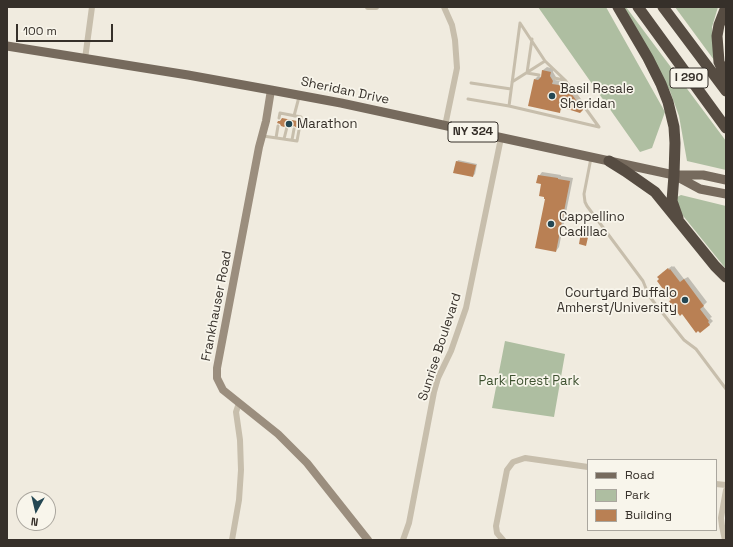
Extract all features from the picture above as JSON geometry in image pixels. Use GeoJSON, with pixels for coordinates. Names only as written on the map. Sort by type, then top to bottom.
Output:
{"type":"FeatureCollection","features":[{"type":"Feature","properties":{"kind":"highway"},"geometry":{"type":"LineString","coordinates":[[618,7],[648,58],[668,102],[674,127],[675,143],[672,201],[678,218]]}},
{"type":"Feature","properties":{"kind":"highway","name":"I 290"},"geometry":{"type":"LineString","coordinates":[[638,7],[726,128]]}},
{"type":"Feature","properties":{"kind":"highway","name":"I 290"},"geometry":{"type":"LineString","coordinates":[[663,7],[726,91]]}},
{"type":"Feature","properties":{"kind":"highway"},"geometry":{"type":"LineString","coordinates":[[726,7],[721,18],[717,36],[719,62],[726,77]]}},
{"type":"Feature","properties":{"kind":"highway"},"geometry":{"type":"LineString","coordinates":[[609,161],[649,187],[678,218],[696,243],[726,277]]}},
{"type":"Feature","properties":{"kind":"main road","name":"Sheridan Drive"},"geometry":{"type":"LineString","coordinates":[[7,46],[188,75],[299,95],[674,176],[700,189],[726,194]]}},
{"type":"Feature","properties":{"kind":"main road","name":"Sheridan Drive"},"geometry":{"type":"LineString","coordinates":[[674,176],[703,174],[726,180]]}},
{"type":"Feature","properties":{"kind":"street"},"geometry":{"type":"LineString","coordinates":[[85,59],[92,7]]}},
{"type":"Feature","properties":{"kind":"street"},"geometry":{"type":"LineString","coordinates":[[368,7],[376,7]]}},
{"type":"Feature","properties":{"kind":"street"},"geometry":{"type":"LineString","coordinates":[[444,7],[452,25],[456,40],[457,62],[456,76],[445,126]]}},
{"type":"Feature","properties":{"kind":"street","name":"Frankhauser Road"},"geometry":{"type":"LineString","coordinates":[[271,90],[216,371],[217,378],[222,388],[296,450],[368,540]]}},
{"type":"Feature","properties":{"kind":"street","name":"Sunrise Boulevard"},"geometry":{"type":"LineString","coordinates":[[403,540],[409,523],[430,411],[438,378],[451,351],[466,308],[501,138]]}},
{"type":"Feature","properties":{"kind":"street"},"geometry":{"type":"LineString","coordinates":[[232,540],[239,500],[241,470],[240,440],[236,417],[239,403]]}},
{"type":"Feature","properties":{"kind":"street"},"geometry":{"type":"LineString","coordinates":[[503,540],[497,533],[496,526],[507,470],[513,462],[525,458],[587,467]]}},
{"type":"Feature","properties":{"kind":"street"},"geometry":{"type":"LineString","coordinates":[[725,540],[721,518],[726,490]]}},
{"type":"Feature","properties":{"kind":"lane"},"geometry":{"type":"LineString","coordinates":[[468,99],[509,106],[599,127],[565,80],[545,61],[532,39],[520,23],[509,106]]}},
{"type":"Feature","properties":{"kind":"lane"},"geometry":{"type":"LineString","coordinates":[[527,73],[532,39]]}},
{"type":"Feature","properties":{"kind":"lane"},"geometry":{"type":"LineString","coordinates":[[512,82],[545,61]]}},
{"type":"Feature","properties":{"kind":"lane"},"geometry":{"type":"LineString","coordinates":[[527,73],[540,75]]}},
{"type":"Feature","properties":{"kind":"lane"},"geometry":{"type":"LineString","coordinates":[[554,78],[565,80]]}},
{"type":"Feature","properties":{"kind":"lane"},"geometry":{"type":"LineString","coordinates":[[471,83],[511,89]]}},
{"type":"Feature","properties":{"kind":"lane"},"geometry":{"type":"LineString","coordinates":[[296,121],[295,116],[299,95]]}},
{"type":"Feature","properties":{"kind":"lane"},"geometry":{"type":"LineString","coordinates":[[279,118],[280,113],[301,117],[300,122]]}},
{"type":"Feature","properties":{"kind":"lane"},"geometry":{"type":"LineString","coordinates":[[288,120],[289,115]]}},
{"type":"Feature","properties":{"kind":"lane"},"geometry":{"type":"LineString","coordinates":[[276,138],[278,126]]}},
{"type":"Feature","properties":{"kind":"lane"},"geometry":{"type":"LineString","coordinates":[[284,139],[287,128]]}},
{"type":"Feature","properties":{"kind":"lane"},"geometry":{"type":"LineString","coordinates":[[292,140],[294,129]]}},
{"type":"Feature","properties":{"kind":"lane"},"geometry":{"type":"LineString","coordinates":[[261,136],[297,141],[299,130]]}},
{"type":"Feature","properties":{"kind":"lane"},"geometry":{"type":"LineString","coordinates":[[591,157],[584,194],[587,206],[643,281],[649,296],[684,340],[696,349],[726,389]]}},
{"type":"Feature","properties":{"kind":"green space"},"geometry":{"type":"Polygon","coordinates":[[[538,7],[606,7],[665,112],[652,148],[640,152],[538,7]]]}},
{"type":"Feature","properties":{"kind":"green space"},"geometry":{"type":"Polygon","coordinates":[[[621,7],[626,7],[726,141],[726,170],[687,161],[679,116],[670,91],[621,7]]]}},
{"type":"Feature","properties":{"kind":"green space"},"geometry":{"type":"Polygon","coordinates":[[[675,7],[718,7],[712,27],[714,60],[675,7]]]}},
{"type":"Feature","properties":{"kind":"green space"},"geometry":{"type":"Polygon","coordinates":[[[681,195],[726,206],[726,269],[676,207],[675,198],[681,195]]]}},
{"type":"Feature","properties":{"kind":"green space","name":"Park Forest Park"},"geometry":{"type":"Polygon","coordinates":[[[505,341],[565,354],[554,417],[492,408],[505,341]]]}},
{"type":"Feature","properties":{"kind":"building","name":"Basil Resale Sheridan"},"geometry":{"type":"Polygon","coordinates":[[[542,70],[551,72],[550,76],[553,81],[552,84],[566,86],[583,110],[580,113],[561,107],[560,113],[528,106],[534,79],[538,80],[541,77],[542,70]]]}},
{"type":"Feature","properties":{"kind":"building","name":"Marathon"},"geometry":{"type":"Polygon","coordinates":[[[282,118],[297,121],[301,127],[297,128],[294,126],[290,128],[287,124],[284,127],[281,126],[277,123],[282,118]]]}},
{"type":"Feature","properties":{"kind":"building"},"geometry":{"type":"Polygon","coordinates":[[[456,161],[476,165],[473,177],[453,173],[456,161]]]}},
{"type":"Feature","properties":{"kind":"building","name":"Cappellino Cadillac"},"geometry":{"type":"Polygon","coordinates":[[[538,175],[570,181],[556,252],[535,248],[545,199],[544,197],[539,196],[541,184],[536,183],[538,175]]]}},
{"type":"Feature","properties":{"kind":"building"},"geometry":{"type":"Polygon","coordinates":[[[581,232],[589,233],[586,246],[579,244],[581,232]]]}},
{"type":"Feature","properties":{"kind":"building","name":"Courtyard Buffalo Amherst/University"},"geometry":{"type":"Polygon","coordinates":[[[668,268],[680,282],[684,279],[704,306],[700,309],[709,321],[708,322],[710,325],[700,333],[698,331],[696,333],[682,314],[680,316],[669,301],[671,300],[657,281],[659,279],[657,277],[668,268]]]}},
{"type":"Feature","properties":{"kind":"place","name":"Basil Resale Sheridan"},"geometry":{"type":"Point","coordinates":[552,96]}},
{"type":"Feature","properties":{"kind":"place","name":"Marathon"},"geometry":{"type":"Point","coordinates":[289,124]}},
{"type":"Feature","properties":{"kind":"place","name":"Cappellino Cadillac"},"geometry":{"type":"Point","coordinates":[551,224]}},
{"type":"Feature","properties":{"kind":"place","name":"Courtyard Buffalo Amherst/University"},"geometry":{"type":"Point","coordinates":[685,300]}}]}
